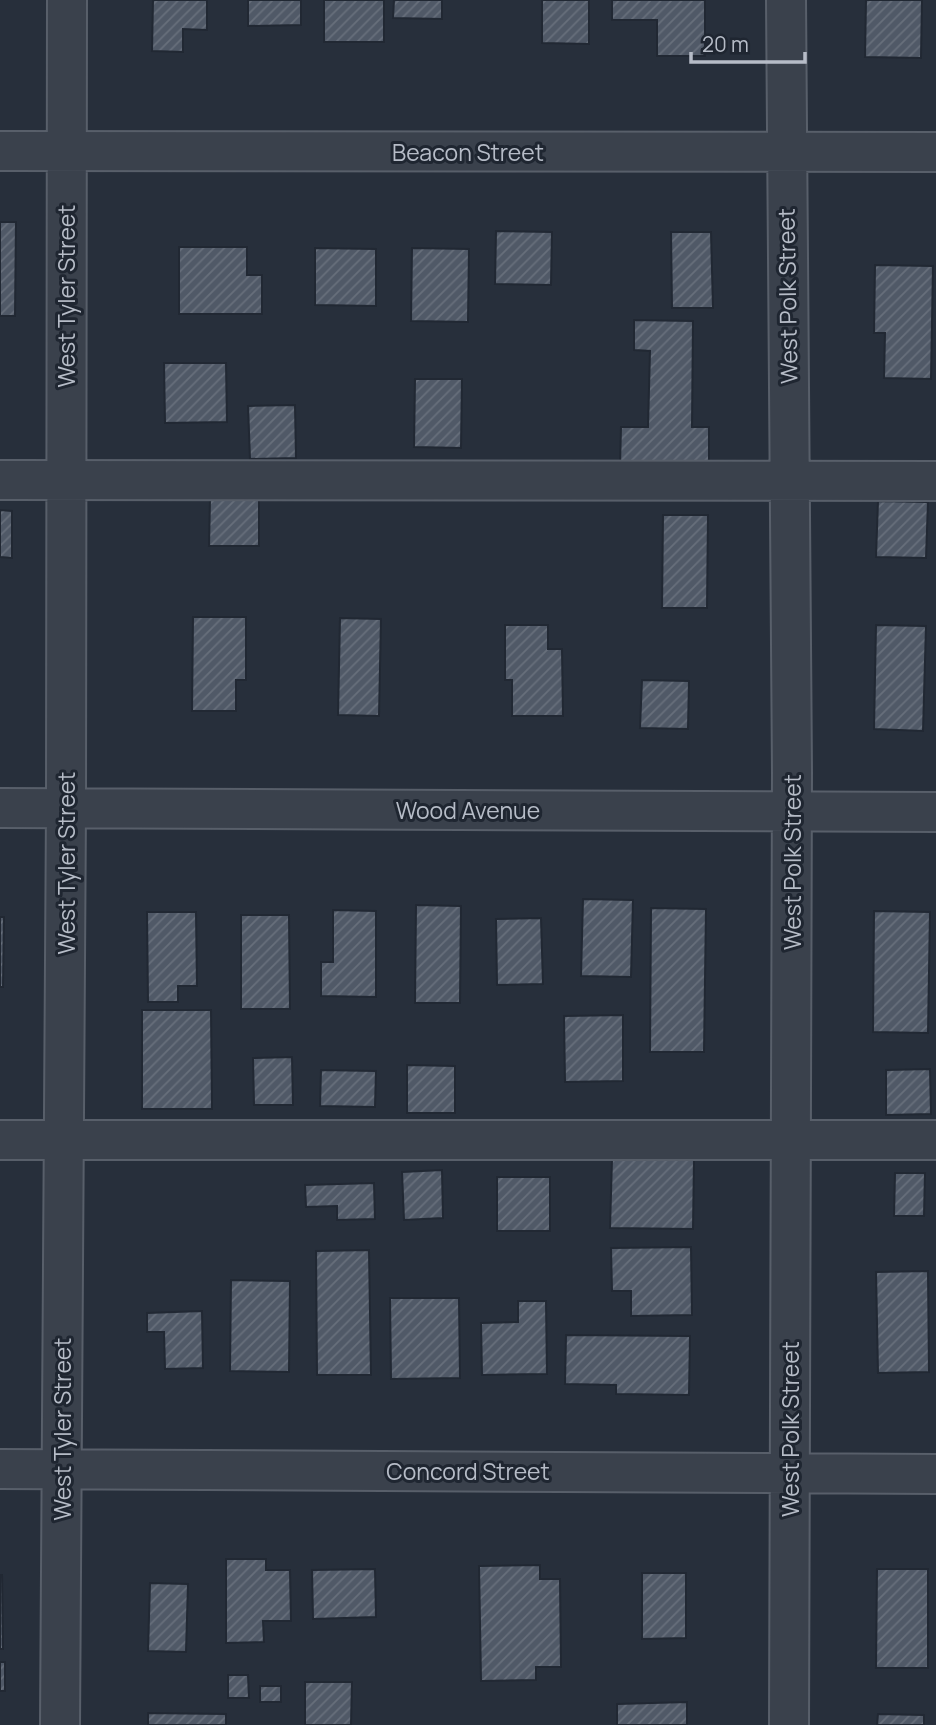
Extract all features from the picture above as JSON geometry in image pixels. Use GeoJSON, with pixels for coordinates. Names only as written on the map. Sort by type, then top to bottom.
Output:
{"type":"FeatureCollection","features":[{"type":"Feature","properties":{"kind":"street","name":"West Tyler Street"},"geometry":{"type":"LineString","coordinates":[[60,1725],[66,808],[67,0]]}},
{"type":"Feature","properties":{"kind":"street","name":"West Polk Street"},"geometry":{"type":"LineString","coordinates":[[786,0],[792,812],[789,1725]]}},
{"type":"Feature","properties":{"kind":"street","name":"Beacon Street"},"geometry":{"type":"LineString","coordinates":[[0,151],[936,152]]}},
{"type":"Feature","properties":{"kind":"street"},"geometry":{"type":"LineString","coordinates":[[0,480],[936,481]]}},
{"type":"Feature","properties":{"kind":"street","name":"Wood Avenue"},"geometry":{"type":"LineString","coordinates":[[0,808],[936,812]]}},
{"type":"Feature","properties":{"kind":"street"},"geometry":{"type":"LineString","coordinates":[[0,1140],[936,1140]]}},
{"type":"Feature","properties":{"kind":"street","name":"Concord Street"},"geometry":{"type":"LineString","coordinates":[[0,1469],[936,1474]]}},
{"type":"Feature","properties":{"kind":"building"},"geometry":{"type":"Polygon","coordinates":[[[153,0],[207,0],[207,30],[183,29],[183,52],[152,51],[153,0]]]}},
{"type":"Feature","properties":{"kind":"building"},"geometry":{"type":"Polygon","coordinates":[[[248,0],[301,0],[301,25],[248,26],[248,0]]]}},
{"type":"Feature","properties":{"kind":"building"},"geometry":{"type":"Polygon","coordinates":[[[324,0],[384,0],[384,42],[324,42],[324,0]]]}},
{"type":"Feature","properties":{"kind":"building"},"geometry":{"type":"Polygon","coordinates":[[[394,0],[442,0],[442,19],[393,18],[394,0]]]}},
{"type":"Feature","properties":{"kind":"building"},"geometry":{"type":"Polygon","coordinates":[[[542,0],[589,0],[589,44],[542,43],[542,0]]]}},
{"type":"Feature","properties":{"kind":"building"},"geometry":{"type":"Polygon","coordinates":[[[612,0],[705,0],[705,56],[657,56],[657,20],[612,20],[612,0]]]}},
{"type":"Feature","properties":{"kind":"building"},"geometry":{"type":"Polygon","coordinates":[[[866,0],[922,0],[921,58],[865,57],[866,0]]]}},
{"type":"Feature","properties":{"kind":"building"},"geometry":{"type":"Polygon","coordinates":[[[0,222],[16,222],[15,316],[0,316],[0,222]]]}},
{"type":"Feature","properties":{"kind":"building"},"geometry":{"type":"Polygon","coordinates":[[[496,231],[552,232],[551,285],[495,284],[496,231]]]}},
{"type":"Feature","properties":{"kind":"building"},"geometry":{"type":"Polygon","coordinates":[[[671,232],[711,232],[713,308],[672,308],[671,232]]]}},
{"type":"Feature","properties":{"kind":"building"},"geometry":{"type":"Polygon","coordinates":[[[179,247],[247,247],[247,275],[262,275],[262,314],[179,314],[179,247]]]}},
{"type":"Feature","properties":{"kind":"building"},"geometry":{"type":"Polygon","coordinates":[[[315,248],[376,249],[376,306],[315,305],[315,248]]]}},
{"type":"Feature","properties":{"kind":"building"},"geometry":{"type":"Polygon","coordinates":[[[412,248],[469,249],[468,322],[411,321],[412,248]]]}},
{"type":"Feature","properties":{"kind":"building"},"geometry":{"type":"Polygon","coordinates":[[[875,265],[933,266],[931,379],[884,378],[885,333],[874,333],[875,265]]]}},
{"type":"Feature","properties":{"kind":"building"},"geometry":{"type":"Polygon","coordinates":[[[634,320],[693,321],[692,427],[709,427],[709,467],[620,465],[621,427],[648,427],[650,351],[634,350],[634,320]]]}},
{"type":"Feature","properties":{"kind":"building"},"geometry":{"type":"Polygon","coordinates":[[[164,363],[226,363],[227,422],[165,423],[164,363]]]}},
{"type":"Feature","properties":{"kind":"building"},"geometry":{"type":"Polygon","coordinates":[[[415,379],[462,379],[461,448],[414,447],[415,379]]]}},
{"type":"Feature","properties":{"kind":"building"},"geometry":{"type":"Polygon","coordinates":[[[295,405],[296,458],[250,459],[248,406],[295,405]]]}},
{"type":"Feature","properties":{"kind":"building"},"geometry":{"type":"Polygon","coordinates":[[[210,499],[259,499],[259,546],[209,546],[210,499]]]}},
{"type":"Feature","properties":{"kind":"building"},"geometry":{"type":"Polygon","coordinates":[[[878,501],[928,502],[926,558],[876,557],[878,501]]]}},
{"type":"Feature","properties":{"kind":"building"},"geometry":{"type":"Polygon","coordinates":[[[0,510],[12,511],[12,558],[0,557],[0,510]]]}},
{"type":"Feature","properties":{"kind":"building"},"geometry":{"type":"Polygon","coordinates":[[[663,515],[708,515],[707,608],[662,608],[663,515]]]}},
{"type":"Feature","properties":{"kind":"building"},"geometry":{"type":"Polygon","coordinates":[[[193,617],[246,617],[246,680],[236,680],[236,711],[192,711],[193,617]]]}},
{"type":"Feature","properties":{"kind":"building"},"geometry":{"type":"Polygon","coordinates":[[[340,618],[381,619],[379,716],[338,715],[340,618]]]}},
{"type":"Feature","properties":{"kind":"building"},"geometry":{"type":"Polygon","coordinates":[[[505,625],[548,625],[548,649],[562,649],[563,716],[512,716],[512,680],[505,680],[505,625]]]}},
{"type":"Feature","properties":{"kind":"building"},"geometry":{"type":"Polygon","coordinates":[[[876,625],[926,626],[923,731],[874,729],[876,625]]]}},
{"type":"Feature","properties":{"kind":"building"},"geometry":{"type":"Polygon","coordinates":[[[642,680],[689,681],[688,729],[640,728],[642,680]]]}},
{"type":"Feature","properties":{"kind":"building"},"geometry":{"type":"Polygon","coordinates":[[[583,899],[633,900],[631,977],[581,976],[583,899]]]}},
{"type":"Feature","properties":{"kind":"building"},"geometry":{"type":"Polygon","coordinates":[[[416,905],[461,906],[460,1003],[415,1003],[416,905]]]}},
{"type":"Feature","properties":{"kind":"building"},"geometry":{"type":"Polygon","coordinates":[[[651,908],[706,909],[704,1052],[650,1052],[651,908]]]}},
{"type":"Feature","properties":{"kind":"building"},"geometry":{"type":"Polygon","coordinates":[[[333,910],[376,911],[376,997],[321,996],[321,962],[333,962],[333,910]]]}},
{"type":"Feature","properties":{"kind":"building"},"geometry":{"type":"Polygon","coordinates":[[[874,911],[930,912],[928,1033],[873,1032],[874,911]]]}},
{"type":"Feature","properties":{"kind":"building"},"geometry":{"type":"Polygon","coordinates":[[[147,912],[196,912],[197,986],[178,986],[178,1002],[148,1002],[147,912]]]}},
{"type":"Feature","properties":{"kind":"building"},"geometry":{"type":"Polygon","coordinates":[[[241,915],[289,915],[290,1009],[241,1009],[241,915]]]}},
{"type":"Feature","properties":{"kind":"building"},"geometry":{"type":"Polygon","coordinates":[[[0,917],[4,917],[3,987],[0,987],[0,917]]]}},
{"type":"Feature","properties":{"kind":"building"},"geometry":{"type":"Polygon","coordinates":[[[541,918],[543,984],[497,985],[496,919],[541,918]]]}},
{"type":"Feature","properties":{"kind":"building"},"geometry":{"type":"Polygon","coordinates":[[[142,1010],[211,1010],[212,1109],[142,1109],[142,1010]]]}},
{"type":"Feature","properties":{"kind":"building"},"geometry":{"type":"Polygon","coordinates":[[[623,1015],[623,1081],[565,1082],[564,1016],[623,1015]]]}},
{"type":"Feature","properties":{"kind":"building"},"geometry":{"type":"Polygon","coordinates":[[[292,1057],[293,1105],[254,1105],[253,1058],[292,1057]]]}},
{"type":"Feature","properties":{"kind":"building"},"geometry":{"type":"Polygon","coordinates":[[[407,1065],[455,1066],[455,1113],[407,1113],[407,1065]]]}},
{"type":"Feature","properties":{"kind":"building"},"geometry":{"type":"Polygon","coordinates":[[[930,1069],[931,1114],[886,1115],[886,1070],[930,1069]]]}},
{"type":"Feature","properties":{"kind":"building"},"geometry":{"type":"Polygon","coordinates":[[[321,1070],[376,1071],[375,1107],[320,1106],[321,1070]]]}},
{"type":"Feature","properties":{"kind":"building"},"geometry":{"type":"Polygon","coordinates":[[[612,1159],[694,1160],[693,1229],[610,1228],[612,1159]]]}},
{"type":"Feature","properties":{"kind":"building"},"geometry":{"type":"Polygon","coordinates":[[[442,1170],[443,1218],[404,1220],[402,1172],[442,1170]]]}},
{"type":"Feature","properties":{"kind":"building"},"geometry":{"type":"Polygon","coordinates":[[[895,1173],[925,1173],[924,1216],[894,1216],[895,1173]]]}},
{"type":"Feature","properties":{"kind":"building"},"geometry":{"type":"Polygon","coordinates":[[[497,1177],[550,1177],[550,1231],[497,1231],[497,1177]]]}},
{"type":"Feature","properties":{"kind":"building"},"geometry":{"type":"Polygon","coordinates":[[[374,1183],[375,1219],[337,1220],[337,1206],[306,1207],[305,1185],[374,1183]]]}},
{"type":"Feature","properties":{"kind":"building"},"geometry":{"type":"Polygon","coordinates":[[[691,1247],[692,1315],[631,1316],[631,1291],[612,1291],[611,1248],[691,1247]]]}},
{"type":"Feature","properties":{"kind":"building"},"geometry":{"type":"Polygon","coordinates":[[[369,1250],[371,1375],[317,1375],[316,1251],[369,1250]]]}},
{"type":"Feature","properties":{"kind":"building"},"geometry":{"type":"Polygon","coordinates":[[[928,1271],[929,1372],[878,1373],[876,1272],[928,1271]]]}},
{"type":"Feature","properties":{"kind":"building"},"geometry":{"type":"Polygon","coordinates":[[[231,1280],[290,1281],[289,1372],[230,1371],[231,1280]]]}},
{"type":"Feature","properties":{"kind":"building"},"geometry":{"type":"Polygon","coordinates":[[[390,1298],[459,1298],[460,1378],[391,1379],[390,1298]]]}},
{"type":"Feature","properties":{"kind":"building"},"geometry":{"type":"Polygon","coordinates":[[[518,1301],[546,1301],[547,1374],[482,1375],[481,1323],[518,1322],[518,1301]]]}},
{"type":"Feature","properties":{"kind":"building"},"geometry":{"type":"Polygon","coordinates":[[[202,1311],[203,1368],[165,1369],[164,1332],[147,1332],[147,1313],[202,1311]]]}},
{"type":"Feature","properties":{"kind":"building"},"geometry":{"type":"Polygon","coordinates":[[[566,1335],[690,1336],[689,1395],[616,1394],[616,1385],[565,1384],[566,1335]]]}},
{"type":"Feature","properties":{"kind":"building"},"geometry":{"type":"Polygon","coordinates":[[[226,1559],[266,1559],[266,1570],[290,1570],[291,1621],[263,1621],[264,1642],[226,1643],[226,1559]]]}},
{"type":"Feature","properties":{"kind":"building"},"geometry":{"type":"Polygon","coordinates":[[[540,1565],[540,1579],[560,1579],[561,1667],[536,1667],[536,1680],[481,1681],[479,1566],[540,1565]]]}},
{"type":"Feature","properties":{"kind":"building"},"geometry":{"type":"Polygon","coordinates":[[[375,1569],[376,1617],[313,1619],[312,1570],[375,1569]]]}},
{"type":"Feature","properties":{"kind":"building"},"geometry":{"type":"Polygon","coordinates":[[[877,1569],[928,1569],[928,1668],[876,1668],[877,1569]]]}},
{"type":"Feature","properties":{"kind":"building"},"geometry":{"type":"Polygon","coordinates":[[[642,1573],[686,1573],[686,1638],[642,1639],[642,1573]]]}},
{"type":"Feature","properties":{"kind":"building"},"geometry":{"type":"Polygon","coordinates":[[[2,1575],[3,1649],[0,1649],[2,1575]]]}},
{"type":"Feature","properties":{"kind":"building"},"geometry":{"type":"Polygon","coordinates":[[[150,1583],[188,1584],[186,1652],[148,1651],[150,1583]]]}},
{"type":"Feature","properties":{"kind":"building"},"geometry":{"type":"Polygon","coordinates":[[[0,1662],[5,1662],[5,1691],[0,1691],[0,1662]]]}},
{"type":"Feature","properties":{"kind":"building"},"geometry":{"type":"Polygon","coordinates":[[[228,1675],[248,1675],[249,1698],[228,1698],[228,1675]]]}},
{"type":"Feature","properties":{"kind":"building"},"geometry":{"type":"Polygon","coordinates":[[[305,1682],[352,1682],[351,1725],[305,1725],[305,1682]]]}},
{"type":"Feature","properties":{"kind":"building"},"geometry":{"type":"Polygon","coordinates":[[[260,1686],[281,1686],[281,1702],[260,1702],[260,1686]]]}},
{"type":"Feature","properties":{"kind":"building"},"geometry":{"type":"Polygon","coordinates":[[[687,1702],[687,1725],[617,1725],[617,1704],[687,1702]]]}},
{"type":"Feature","properties":{"kind":"building"},"geometry":{"type":"Polygon","coordinates":[[[148,1713],[226,1714],[226,1725],[148,1725],[148,1713]]]}},
{"type":"Feature","properties":{"kind":"building"},"geometry":{"type":"Polygon","coordinates":[[[878,1714],[924,1715],[924,1725],[877,1725],[878,1714]]]}}]}
